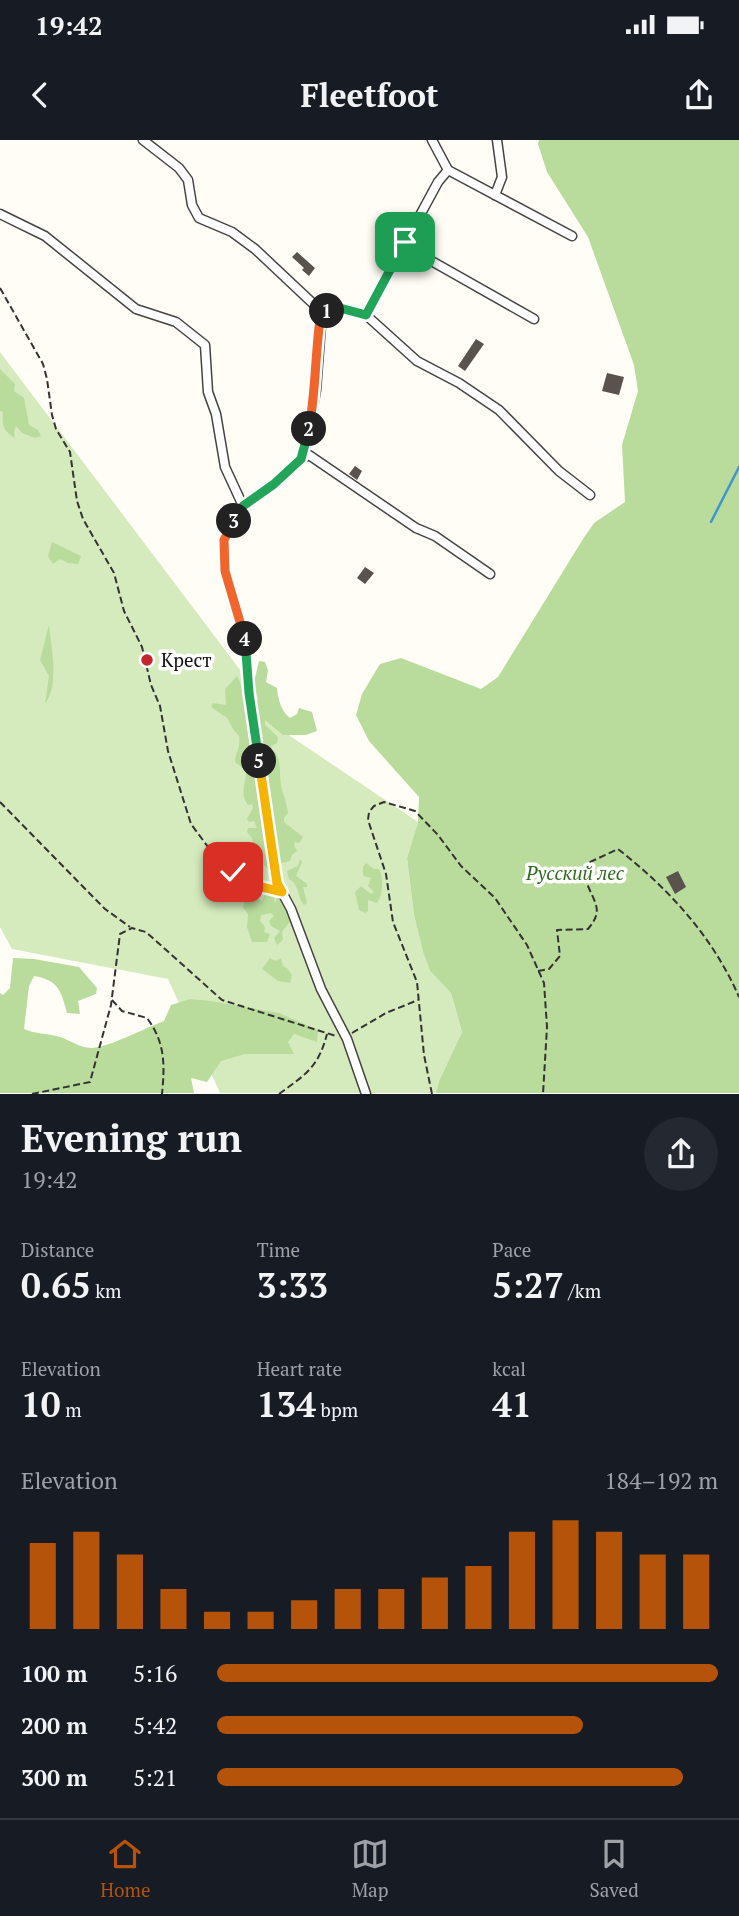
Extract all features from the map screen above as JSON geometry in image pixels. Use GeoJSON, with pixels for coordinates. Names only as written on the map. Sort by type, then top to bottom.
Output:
{"type":"FeatureCollection","features":[{"type":"Feature","properties":{"kind":"street"},"geometry":{"type":"LineString","coordinates":[[143,140],[179,168],[188,180],[191,205],[199,219],[232,232],[255,249],[321,312]]}},
{"type":"Feature","properties":{"kind":"street"},"geometry":{"type":"LineString","coordinates":[[432,140],[447,170],[572,236]]}},
{"type":"Feature","properties":{"kind":"street"},"geometry":{"type":"LineString","coordinates":[[495,195],[502,177],[497,140]]}},
{"type":"Feature","properties":{"kind":"street"},"geometry":{"type":"LineString","coordinates":[[366,315],[447,170]]}},
{"type":"Feature","properties":{"kind":"street"},"geometry":{"type":"LineString","coordinates":[[0,214],[45,236],[136,309],[176,322],[205,345],[208,392],[216,414],[225,467],[243,506]]}},
{"type":"Feature","properties":{"kind":"street"},"geometry":{"type":"LineString","coordinates":[[405,242],[428,259],[534,318]]}},
{"type":"Feature","properties":{"kind":"street"},"geometry":{"type":"LineString","coordinates":[[321,312],[340,308],[366,315],[417,361],[458,383],[499,410],[559,471],[590,495]]}},
{"type":"Feature","properties":{"kind":"street"},"geometry":{"type":"LineString","coordinates":[[301,459],[316,390],[321,312]]}},
{"type":"Feature","properties":{"kind":"street"},"geometry":{"type":"LineString","coordinates":[[366,1094],[347,1039],[321,989],[291,909],[276,881],[249,693],[245,636],[225,571],[224,540],[243,506],[309,455],[416,528],[436,536],[490,574]]}},
{"type":"Feature","properties":{"kind":"path"},"geometry":{"type":"LineString","coordinates":[[0,288],[43,364],[56,429],[70,452],[77,500],[83,519],[114,573],[124,611],[142,647],[151,685],[160,706],[168,751],[191,824],[211,852],[233,872],[250,884],[282,892]]}},
{"type":"Feature","properties":{"kind":"path"},"geometry":{"type":"LineString","coordinates":[[0,802],[105,909],[132,928],[146,932],[222,1000],[347,1039],[386,1013],[418,1000]]}},
{"type":"Feature","properties":{"kind":"path"},"geometry":{"type":"LineString","coordinates":[[432,1094],[424,1055],[417,982],[393,922],[386,874],[369,820],[369,811],[384,802],[415,811],[438,835],[461,866],[495,898],[527,945],[544,983],[547,1027],[544,1094]]}},
{"type":"Feature","properties":{"kind":"path"},"geometry":{"type":"LineString","coordinates":[[538,971],[550,969],[559,956],[557,930],[588,929],[595,920],[598,912],[587,884],[588,863],[618,849],[651,874],[690,915],[729,974],[739,997]]}},
{"type":"Feature","properties":{"kind":"path"},"geometry":{"type":"LineString","coordinates":[[32,1094],[90,1082],[111,999],[120,934],[132,928]]}},
{"type":"Feature","properties":{"kind":"path"},"geometry":{"type":"LineString","coordinates":[[111,999],[122,1012],[147,1018],[159,1035],[164,1073],[162,1094]]}},
{"type":"Feature","properties":{"kind":"path"},"geometry":{"type":"LineString","coordinates":[[279,1094],[318,1062],[328,1033]]}},
{"type":"Feature","properties":{"kind":"green space","name":"Русский лес"},"geometry":{"type":"Polygon","coordinates":[[[539,140],[739,140],[739,1093],[436,1093],[462,1032],[451,993],[430,971],[414,915],[407,858],[418,822],[419,797],[369,741],[356,715],[362,694],[380,664],[401,658],[481,689],[498,677],[594,523],[625,502],[622,445],[638,391],[634,365],[588,237],[547,172],[539,140]]]}},
{"type":"Feature","properties":{"kind":"green space"},"geometry":{"type":"Polygon","coordinates":[[[0,352],[290,736],[418,822],[407,858],[414,915],[430,971],[451,993],[462,1032],[436,1093],[220,1093],[168,979],[12,949],[0,927],[0,352]]]}},
{"type":"Feature","properties":{"kind":"green space"},"geometry":{"type":"Polygon","coordinates":[[[0,369],[15,384],[14,391],[24,398],[29,425],[38,430],[41,436],[35,438],[22,433],[16,426],[15,438],[6,430],[3,412],[0,411],[0,369]]]}},
{"type":"Feature","properties":{"kind":"green space"},"geometry":{"type":"Polygon","coordinates":[[[52,542],[81,556],[78,564],[60,559],[53,564],[48,556],[52,542]]]}},
{"type":"Feature","properties":{"kind":"green space"},"geometry":{"type":"Polygon","coordinates":[[[49,625],[53,676],[50,696],[45,704],[49,676],[40,660],[49,625]]]}},
{"type":"Feature","properties":{"kind":"green space"},"geometry":{"type":"Polygon","coordinates":[[[259,661],[265,662],[268,670],[266,682],[277,688],[284,712],[290,718],[297,714],[299,708],[312,712],[317,731],[306,735],[283,735],[265,720],[265,725],[278,737],[277,743],[271,746],[272,752],[275,752],[279,760],[281,785],[288,813],[284,822],[303,837],[299,843],[295,842],[297,851],[290,861],[278,864],[255,700],[258,700],[254,682],[259,661]]]}},
{"type":"Feature","properties":{"kind":"green space"},"geometry":{"type":"Polygon","coordinates":[[[237,676],[248,709],[268,869],[255,855],[252,838],[247,832],[248,828],[257,828],[254,821],[249,822],[247,819],[253,808],[244,797],[246,771],[235,762],[239,736],[227,718],[211,707],[213,703],[226,705],[225,689],[237,676]]]}},
{"type":"Feature","properties":{"kind":"green space"},"geometry":{"type":"Polygon","coordinates":[[[300,859],[302,862],[296,876],[307,884],[307,887],[303,887],[307,903],[304,905],[287,871],[298,866],[300,859]]]}},
{"type":"Feature","properties":{"kind":"green space"},"geometry":{"type":"Polygon","coordinates":[[[366,863],[379,869],[382,886],[377,903],[368,900],[368,911],[365,913],[359,910],[355,892],[361,886],[371,894],[374,892],[368,886],[371,878],[363,876],[366,863]]]}},
{"type":"Feature","properties":{"kind":"green space"},"geometry":{"type":"Polygon","coordinates":[[[273,892],[275,903],[278,895],[283,898],[291,920],[282,932],[283,940],[277,945],[274,938],[280,931],[271,926],[269,921],[274,916],[271,913],[261,915],[260,921],[265,927],[264,932],[270,934],[267,942],[252,942],[247,927],[248,914],[243,908],[246,896],[250,894],[262,901],[265,893],[273,892]]]}},
{"type":"Feature","properties":{"kind":"green space"},"geometry":{"type":"Polygon","coordinates":[[[13,958],[79,967],[97,988],[96,994],[78,1001],[80,1014],[67,1013],[60,992],[48,980],[34,976],[29,986],[24,1029],[60,1037],[82,1046],[92,1048],[108,1044],[164,1021],[171,1005],[190,999],[279,1013],[318,1030],[317,1042],[294,1034],[288,1042],[294,1054],[245,1054],[221,1061],[207,1082],[191,1078],[194,1093],[0,1093],[0,993],[3,995],[10,988],[13,958]]]}},
{"type":"Feature","properties":{"kind":"green space"},"geometry":{"type":"Polygon","coordinates":[[[270,958],[276,961],[281,958],[283,966],[292,975],[290,983],[278,981],[262,969],[270,958]]]}},
{"type":"Feature","properties":{"kind":"building"},"geometry":{"type":"Polygon","coordinates":[[[297,252],[315,268],[309,276],[292,257],[297,252]]]}},
{"type":"Feature","properties":{"kind":"building"},"geometry":{"type":"Polygon","coordinates":[[[476,339],[484,344],[465,371],[458,366],[476,339]]]}},
{"type":"Feature","properties":{"kind":"building"},"geometry":{"type":"Polygon","coordinates":[[[607,373],[624,377],[619,395],[602,391],[607,373]]]}},
{"type":"Feature","properties":{"kind":"building"},"geometry":{"type":"Polygon","coordinates":[[[355,466],[362,471],[357,480],[349,474],[355,466]]]}},
{"type":"Feature","properties":{"kind":"building"},"geometry":{"type":"Polygon","coordinates":[[[365,567],[374,573],[365,584],[357,578],[365,567]]]}},
{"type":"Feature","properties":{"kind":"building"},"geometry":{"type":"Polygon","coordinates":[[[678,871],[686,887],[675,894],[666,877],[678,871]]]}},
{"type":"Feature","properties":{"kind":"waterway"},"geometry":{"type":"LineString","coordinates":[[711,522],[739,467]]}},
{"type":"Feature","properties":{"kind":"place","name":"Крест"},"geometry":{"type":"Point","coordinates":[147,660]}},
{"type":"Feature","properties":{"kind":"route"},"geometry":{"type":"LineString","coordinates":[[233,872],[250,884],[282,892],[276,881],[249,693],[245,636],[225,571],[224,540],[243,506],[274,484],[301,459],[316,390],[321,312],[340,308],[366,315],[405,242]]}}]}
